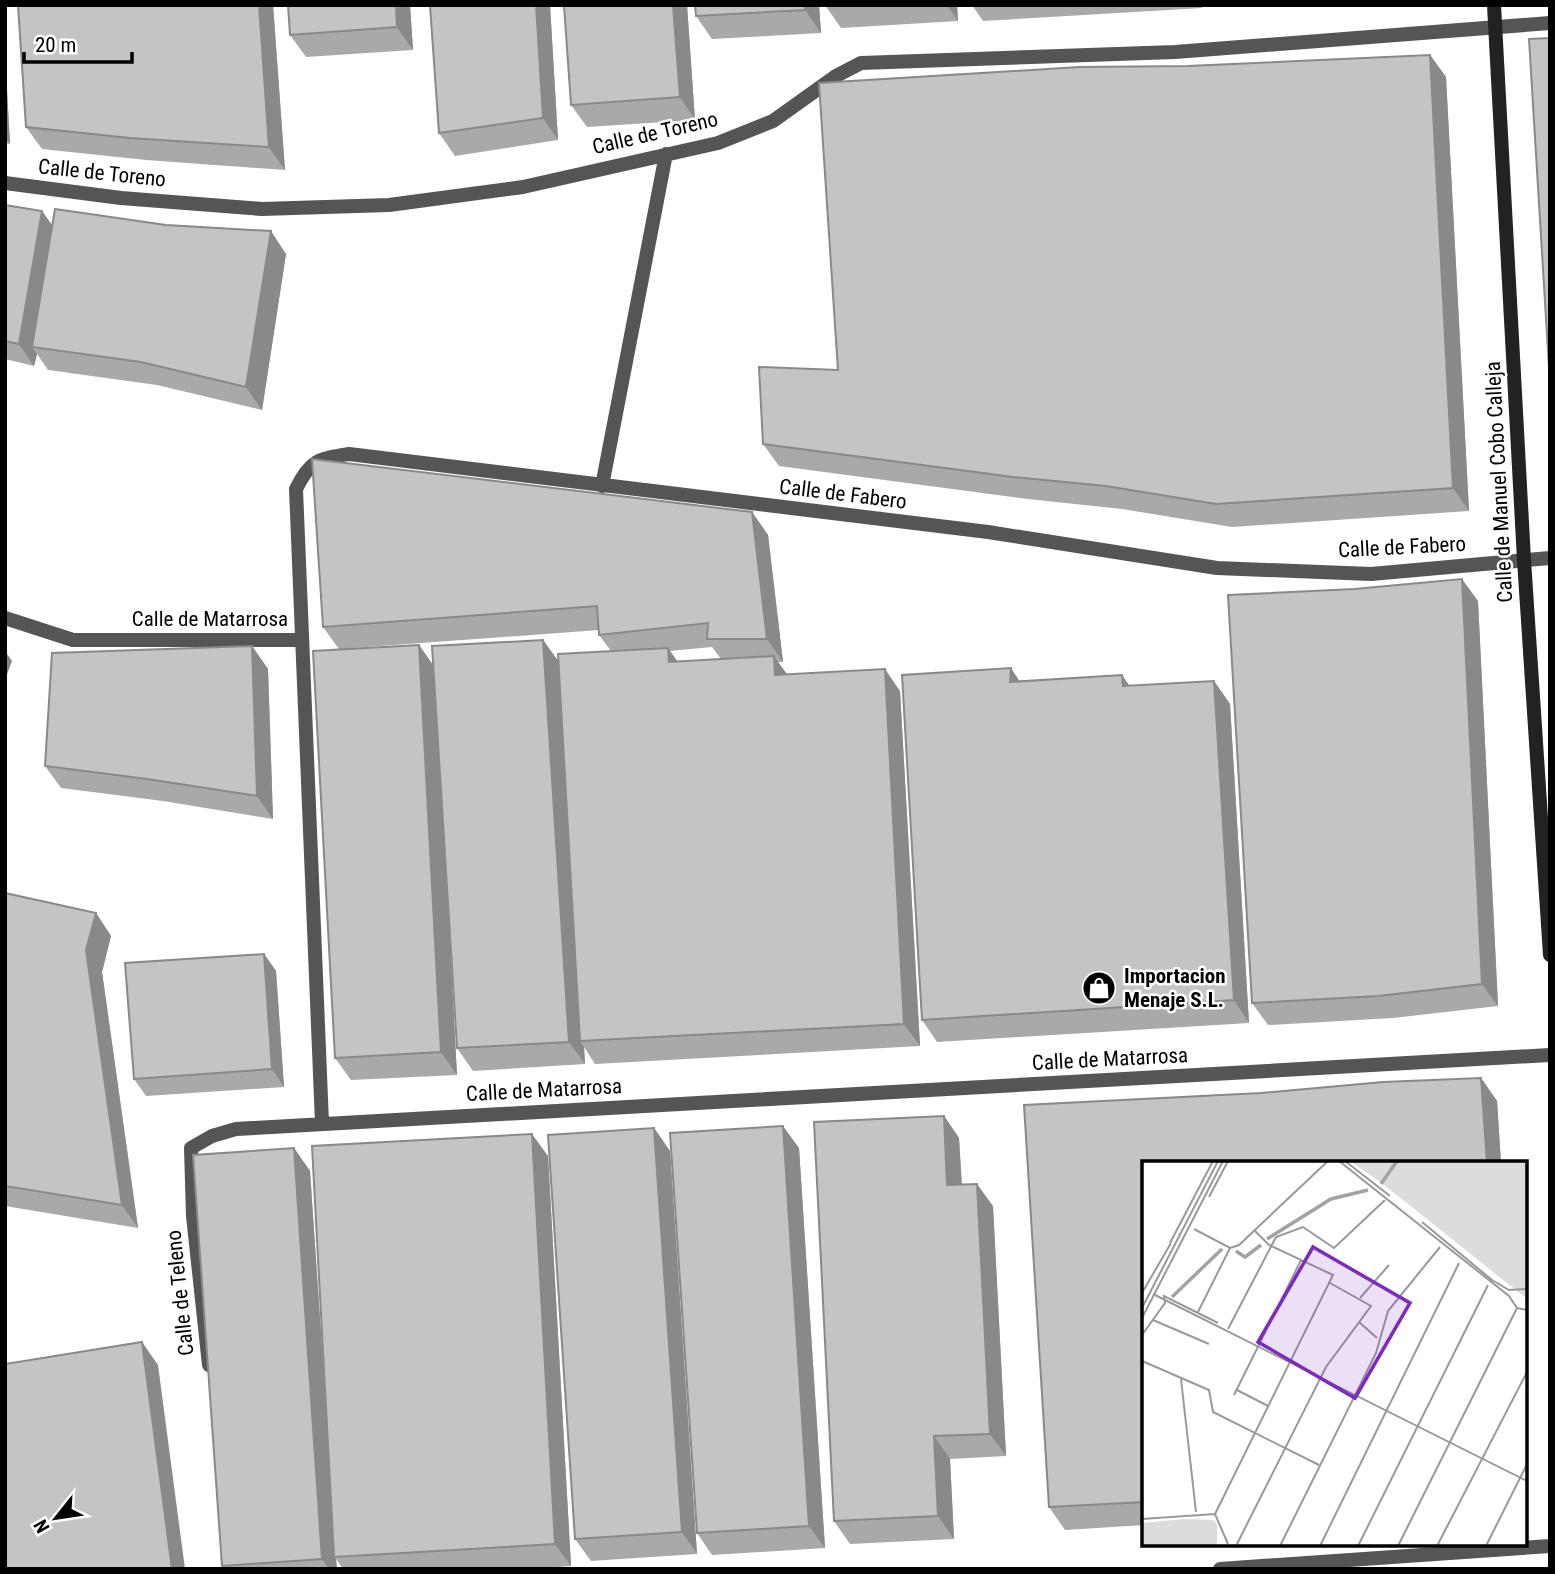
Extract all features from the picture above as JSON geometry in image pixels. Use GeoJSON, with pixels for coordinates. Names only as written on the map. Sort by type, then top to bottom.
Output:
{"type":"FeatureCollection","features":[{"type":"Feature","properties":{"kind":"street","name":"Calle de Manuel Cobo Calleja"},"geometry":{"type":"LineString","coordinates":[[1494,5],[1524,560],[1550,955]]}},
{"type":"Feature","properties":{"kind":"street","name":"Calle de Toreno"},"geometry":{"type":"LineString","coordinates":[[5,183],[121,198],[262,209],[389,205],[523,187],[718,143],[772,121],[835,76],[862,63],[1175,52],[1495,25],[1550,23]]}},
{"type":"Feature","properties":{"kind":"street"},"geometry":{"type":"LineString","coordinates":[[602,486],[666,154]]}},
{"type":"Feature","properties":{"kind":"street","name":"Calle de Fabero"},"geometry":{"type":"LineString","coordinates":[[301,640],[296,489],[305,470],[323,458],[349,454],[988,532],[1217,568],[1371,574],[1550,558]]}},
{"type":"Feature","properties":{"kind":"street","name":"Calle de Matarrosa"},"geometry":{"type":"LineString","coordinates":[[5,618],[73,640],[301,640],[323,1123],[1550,1055]]}},
{"type":"Feature","properties":{"kind":"street","name":"Calle de Teleno"},"geometry":{"type":"LineString","coordinates":[[210,1375],[193,1216],[191,1147],[212,1136],[236,1129],[323,1123]]}},
{"type":"Feature","properties":{"kind":"street"},"geometry":{"type":"LineString","coordinates":[[1220,1569],[1550,1546]]}},
{"type":"Feature","properties":{"kind":"building"},"geometry":{"type":"Polygon","coordinates":[[[18,5],[259,5],[269,147],[130,138],[26,127],[18,5]]]}},
{"type":"Feature","properties":{"kind":"building"},"geometry":{"type":"Polygon","coordinates":[[[288,5],[396,5],[397,27],[290,35],[288,5]]]}},
{"type":"Feature","properties":{"kind":"building"},"geometry":{"type":"Polygon","coordinates":[[[430,5],[536,5],[543,118],[439,133],[430,5]]]}},
{"type":"Feature","properties":{"kind":"building"},"geometry":{"type":"Polygon","coordinates":[[[564,5],[673,5],[680,97],[571,105],[564,5]]]}},
{"type":"Feature","properties":{"kind":"building"},"geometry":{"type":"Polygon","coordinates":[[[695,5],[805,5],[805,10],[696,16],[695,5]]]}},
{"type":"Feature","properties":{"kind":"building"},"geometry":{"type":"Polygon","coordinates":[[[1550,38],[1550,384],[1529,39],[1550,38]]]}},
{"type":"Feature","properties":{"kind":"building"},"geometry":{"type":"Polygon","coordinates":[[[1430,55],[1453,488],[1216,504],[1106,486],[1013,477],[763,444],[759,367],[838,370],[819,83],[1079,67],[1188,66],[1430,55]]]}},
{"type":"Feature","properties":{"kind":"building"},"geometry":{"type":"Polygon","coordinates":[[[5,205],[42,211],[19,344],[5,341],[5,205]]]}},
{"type":"Feature","properties":{"kind":"building"},"geometry":{"type":"Polygon","coordinates":[[[55,209],[166,225],[271,231],[246,387],[141,362],[32,347],[55,209]]]}},
{"type":"Feature","properties":{"kind":"building"},"geometry":{"type":"Polygon","coordinates":[[[312,459],[752,512],[767,639],[707,639],[708,623],[599,635],[597,606],[323,627],[312,459]]]}},
{"type":"Feature","properties":{"kind":"building"},"geometry":{"type":"Polygon","coordinates":[[[1462,579],[1482,984],[1378,996],[1252,1003],[1228,595],[1354,589],[1462,579]]]}},
{"type":"Feature","properties":{"kind":"building"},"geometry":{"type":"Polygon","coordinates":[[[543,640],[569,1042],[457,1048],[432,646],[543,640]]]}},
{"type":"Feature","properties":{"kind":"building"},"geometry":{"type":"Polygon","coordinates":[[[419,645],[441,1052],[335,1058],[313,651],[419,645]]]}},
{"type":"Feature","properties":{"kind":"building"},"geometry":{"type":"Polygon","coordinates":[[[252,646],[257,796],[45,766],[52,653],[252,646]]]}},
{"type":"Feature","properties":{"kind":"building"},"geometry":{"type":"Polygon","coordinates":[[[668,648],[669,662],[774,656],[775,675],[885,669],[904,1024],[580,1041],[558,654],[668,648]]]}},
{"type":"Feature","properties":{"kind":"building"},"geometry":{"type":"Polygon","coordinates":[[[1011,668],[1010,682],[1122,675],[1123,686],[1214,681],[1234,1000],[922,1020],[902,675],[1011,668]]]}},
{"type":"Feature","properties":{"kind":"building"},"geometry":{"type":"Polygon","coordinates":[[[5,893],[96,913],[86,950],[122,1205],[5,1186],[5,893]]]}},
{"type":"Feature","properties":{"kind":"building"},"geometry":{"type":"Polygon","coordinates":[[[264,954],[272,1069],[134,1079],[125,963],[264,954]]]}},
{"type":"Feature","properties":{"kind":"building"},"geometry":{"type":"Polygon","coordinates":[[[1481,1078],[1487,1161],[1142,1161],[1142,1502],[1049,1507],[1024,1105],[1261,1093],[1383,1082],[1481,1078]]]}},
{"type":"Feature","properties":{"kind":"building"},"geometry":{"type":"Polygon","coordinates":[[[944,1116],[947,1185],[977,1184],[990,1434],[934,1436],[938,1516],[834,1521],[814,1122],[944,1116]]]}},
{"type":"Feature","properties":{"kind":"building"},"geometry":{"type":"Polygon","coordinates":[[[783,1126],[809,1526],[697,1533],[670,1133],[783,1126]]]}},
{"type":"Feature","properties":{"kind":"building"},"geometry":{"type":"Polygon","coordinates":[[[654,1128],[682,1532],[575,1539],[548,1135],[654,1128]]]}},
{"type":"Feature","properties":{"kind":"building"},"geometry":{"type":"Polygon","coordinates":[[[532,1134],[555,1544],[334,1557],[312,1146],[532,1134]]]}},
{"type":"Feature","properties":{"kind":"building"},"geometry":{"type":"Polygon","coordinates":[[[294,1148],[322,1559],[222,1566],[193,1155],[294,1148]]]}},
{"type":"Feature","properties":{"kind":"building"},"geometry":{"type":"Polygon","coordinates":[[[142,1342],[172,1569],[5,1569],[5,1364],[142,1342]]]}},
{"type":"Feature","properties":{"kind":"place","name":"Importacion Menaje S.L."},"geometry":{"type":"Point","coordinates":[1099,988]}}]}
